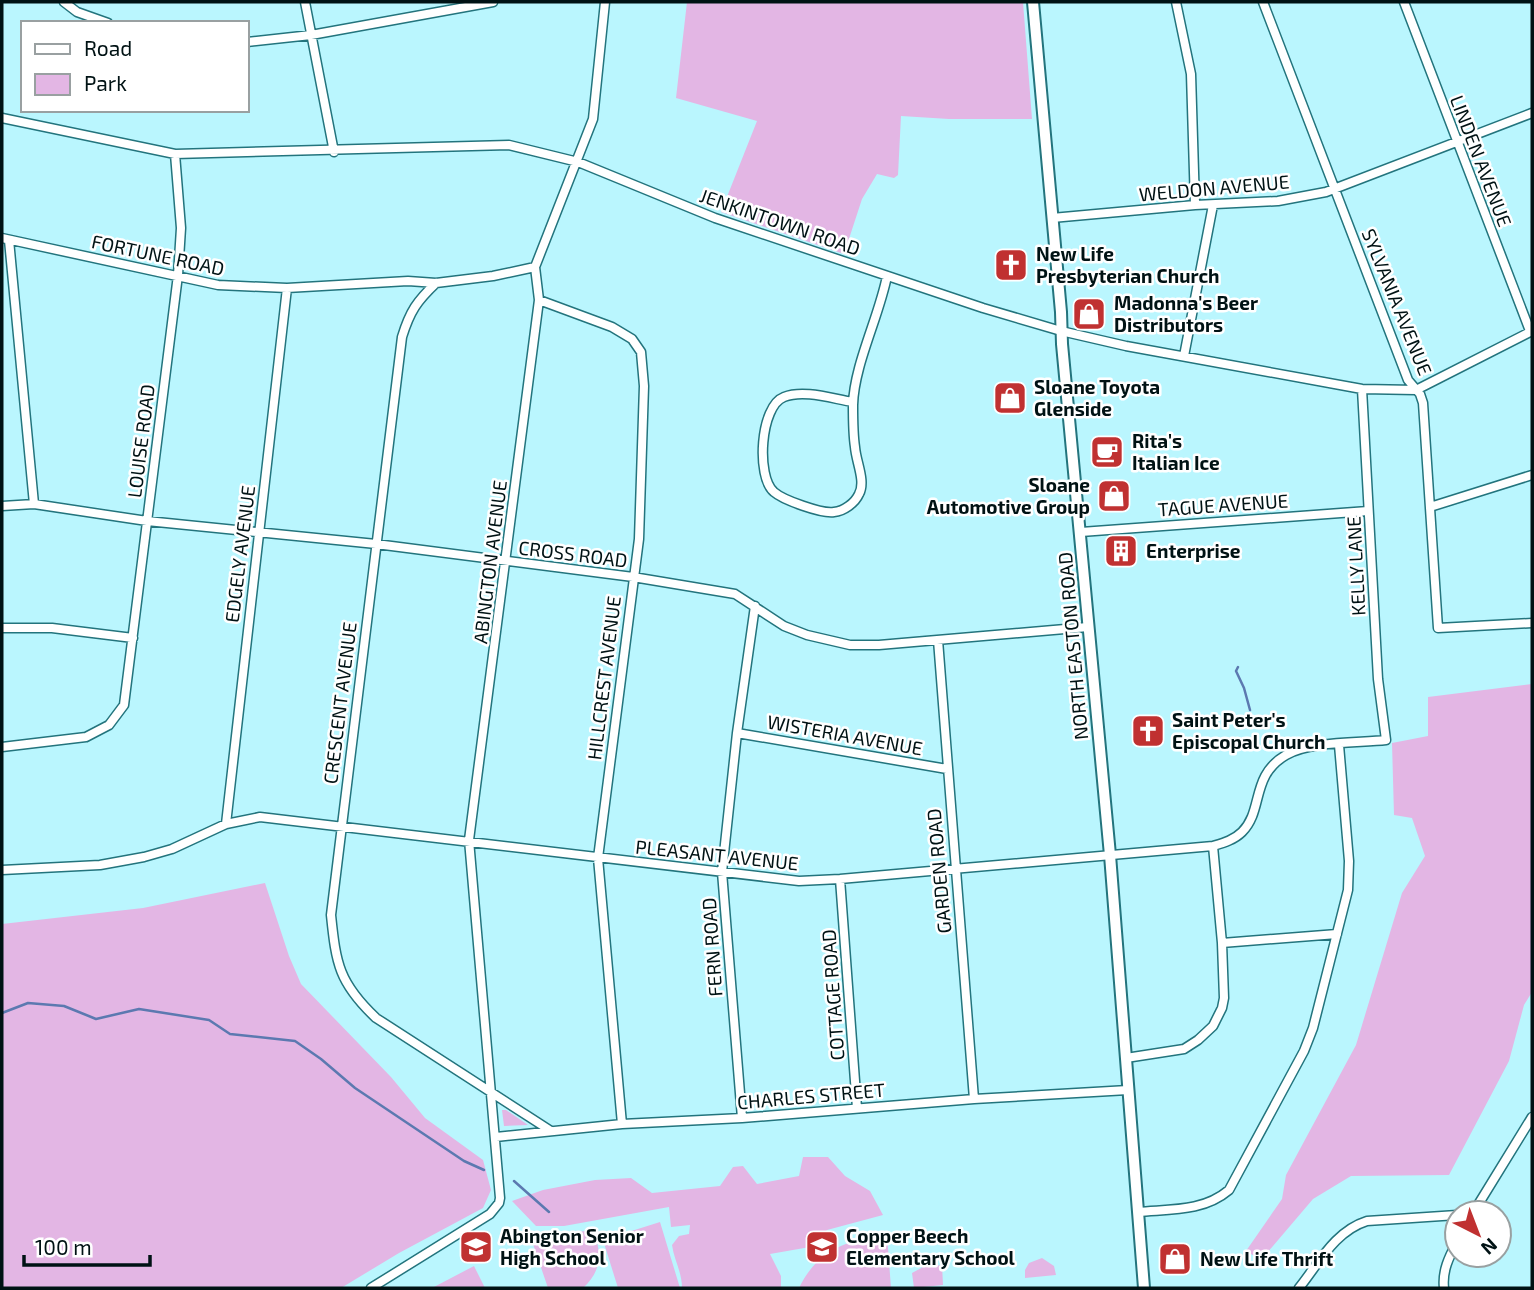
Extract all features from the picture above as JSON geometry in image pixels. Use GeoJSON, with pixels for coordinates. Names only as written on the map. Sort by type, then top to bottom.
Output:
{"type":"FeatureCollection","features":[{"type":"Feature","properties":{"kind":"main road","name":"NORTH EASTON ROAD"},"geometry":{"type":"LineString","coordinates":[[1033,2],[1110,855],[1144,1288]]}},
{"type":"Feature","properties":{"kind":"street"},"geometry":{"type":"LineString","coordinates":[[64,2],[77,12],[102,21]]}},
{"type":"Feature","properties":{"kind":"street"},"geometry":{"type":"LineString","coordinates":[[305,2],[334,152]]}},
{"type":"Feature","properties":{"kind":"street"},"geometry":{"type":"LineString","coordinates":[[248,42],[311,35],[493,2]]}},
{"type":"Feature","properties":{"kind":"street","name":"ABINGTON AVENUE"},"geometry":{"type":"LineString","coordinates":[[371,1288],[490,1214],[500,1198],[470,840],[539,300],[535,267],[593,119],[605,2]]}},
{"type":"Feature","properties":{"kind":"street"},"geometry":{"type":"LineString","coordinates":[[1176,2],[1191,74],[1195,205]]}},
{"type":"Feature","properties":{"kind":"street","name":"SYLVANIA AVENUE"},"geometry":{"type":"LineString","coordinates":[[1263,2],[1408,380],[1423,403],[1438,628],[1532,623]]}},
{"type":"Feature","properties":{"kind":"street","name":"LINDEN AVENUE"},"geometry":{"type":"LineString","coordinates":[[1404,2],[1531,331]]}},
{"type":"Feature","properties":{"kind":"street","name":"WELDON AVENUE"},"geometry":{"type":"LineString","coordinates":[[1052,218],[1195,205],[1278,201],[1335,190],[1532,113]]}},
{"type":"Feature","properties":{"kind":"street","name":"JENKINTOWN ROAD"},"geometry":{"type":"LineString","coordinates":[[2,118],[175,154],[334,152],[509,145],[578,162],[715,218],[1061,331],[1362,389],[1416,390],[1531,331]]}},
{"type":"Feature","properties":{"kind":"street","name":"LOUISE ROAD"},"geometry":{"type":"LineString","coordinates":[[2,747],[86,737],[108,726],[124,705],[178,275],[181,228],[175,154]]}},
{"type":"Feature","properties":{"kind":"street"},"geometry":{"type":"LineString","coordinates":[[1184,356],[1213,205]]}},
{"type":"Feature","properties":{"kind":"street"},"geometry":{"type":"LineString","coordinates":[[5,239],[34,504]]}},
{"type":"Feature","properties":{"kind":"street","name":"FORTUNE ROAD"},"geometry":{"type":"LineString","coordinates":[[5,239],[218,285],[287,288],[408,281],[436,283]]}},
{"type":"Feature","properties":{"kind":"street"},"geometry":{"type":"LineString","coordinates":[[436,283],[493,276],[535,267]]}},
{"type":"Feature","properties":{"kind":"street"},"geometry":{"type":"LineString","coordinates":[[853,402],[792,394],[775,403],[766,419],[764,470],[765,481],[774,492],[825,512],[846,508],[859,495],[862,485],[855,449],[853,402],[887,276]]}},
{"type":"Feature","properties":{"kind":"street","name":"CRESCENT AVENUE"},"geometry":{"type":"LineString","coordinates":[[436,283],[409,314],[402,337],[331,915],[335,957],[345,982],[358,1001],[376,1018],[551,1131]]}},
{"type":"Feature","properties":{"kind":"street","name":"EDGELY AVENUE"},"geometry":{"type":"LineString","coordinates":[[226,824],[287,288]]}},
{"type":"Feature","properties":{"kind":"street","name":"HILLCREST AVENUE"},"geometry":{"type":"LineString","coordinates":[[539,300],[612,327],[632,339],[641,352],[644,386],[639,539],[598,858],[622,1124]]}},
{"type":"Feature","properties":{"kind":"street","name":"KELLY LANE"},"geometry":{"type":"LineString","coordinates":[[1362,389],[1378,679],[1387,740]]}},
{"type":"Feature","properties":{"kind":"street"},"geometry":{"type":"LineString","coordinates":[[1430,507],[1532,475]]}},
{"type":"Feature","properties":{"kind":"street","name":"CROSS ROAD"},"geometry":{"type":"LineString","coordinates":[[2,506],[34,504],[147,520],[376,544],[735,594],[784,626],[850,645],[1088,627]]}},
{"type":"Feature","properties":{"kind":"street","name":"TAGUE AVENUE"},"geometry":{"type":"LineString","coordinates":[[1081,532],[1368,510]]}},
{"type":"Feature","properties":{"kind":"street","name":"FERN ROAD"},"geometry":{"type":"LineString","coordinates":[[742,1118],[722,872],[737,733],[755,606]]}},
{"type":"Feature","properties":{"kind":"street"},"geometry":{"type":"LineString","coordinates":[[2,628],[52,628],[133,638]]}},
{"type":"Feature","properties":{"kind":"street","name":"GARDEN ROAD"},"geometry":{"type":"LineString","coordinates":[[938,640],[974,1099]]}},
{"type":"Feature","properties":{"kind":"street","name":"WISTERIA AVENUE"},"geometry":{"type":"LineString","coordinates":[[737,733],[947,769]]}},
{"type":"Feature","properties":{"kind":"street","name":"PLEASANT AVENUE"},"geometry":{"type":"LineString","coordinates":[[2,870],[100,864],[144,857],[172,849],[226,824],[260,817],[799,881],[1213,846],[1235,838],[1242,832],[1255,810],[1262,779],[1285,755],[1307,748],[1387,740]]}},
{"type":"Feature","properties":{"kind":"street"},"geometry":{"type":"LineString","coordinates":[[1138,1212],[1199,1207],[1218,1199],[1229,1190],[1314,1028],[1349,879],[1339,745]]}},
{"type":"Feature","properties":{"kind":"street"},"geometry":{"type":"LineString","coordinates":[[1126,1058],[1184,1049],[1213,1026],[1222,1008],[1222,943],[1213,846]]}},
{"type":"Feature","properties":{"kind":"street","name":"COTTAGE ROAD"},"geometry":{"type":"LineString","coordinates":[[840,879],[857,1108]]}},
{"type":"Feature","properties":{"kind":"street"},"geometry":{"type":"LineString","coordinates":[[1222,943],[1337,934]]}},
{"type":"Feature","properties":{"kind":"street","name":"CHARLES STREET"},"geometry":{"type":"LineString","coordinates":[[496,1137],[622,1124],[1128,1090]]}},
{"type":"Feature","properties":{"kind":"street"},"geometry":{"type":"LineString","coordinates":[[1482,1199],[1532,1117]]}},
{"type":"Feature","properties":{"kind":"street"},"geometry":{"type":"LineString","coordinates":[[1299,1288],[1343,1233],[1356,1225],[1367,1221],[1443,1216]]}},
{"type":"Feature","properties":{"kind":"street"},"geometry":{"type":"LineString","coordinates":[[1444,1288],[1445,1269]]}},
{"type":"Feature","properties":{"kind":"green space"},"geometry":{"type":"Polygon","coordinates":[[[687,2],[1023,2],[1032,119],[901,116],[898,175],[894,178],[877,174],[862,199],[844,254],[721,212],[757,121],[676,98],[687,2]]]}},
{"type":"Feature","properties":{"kind":"green space"},"geometry":{"type":"Polygon","coordinates":[[[1532,684],[1532,992],[1524,1005],[1509,1061],[1449,1175],[1351,1176],[1313,1199],[1261,1260],[1246,1251],[1282,1199],[1286,1175],[1356,1045],[1402,893],[1425,856],[1412,818],[1394,815],[1392,743],[1428,736],[1428,697],[1532,684]]]}},
{"type":"Feature","properties":{"kind":"green space"},"geometry":{"type":"Polygon","coordinates":[[[265,883],[301,984],[391,1077],[425,1118],[483,1160],[491,1190],[483,1208],[341,1288],[2,1288],[2,924],[143,908],[265,883]]]}},
{"type":"Feature","properties":{"kind":"green space"},"geometry":{"type":"Polygon","coordinates":[[[502,1110],[506,1110],[528,1125],[504,1126],[502,1110]]]}},
{"type":"Feature","properties":{"kind":"green space"},"geometry":{"type":"Polygon","coordinates":[[[803,1157],[828,1157],[845,1176],[870,1191],[883,1215],[827,1230],[810,1247],[770,1254],[781,1276],[781,1288],[682,1288],[672,1245],[679,1236],[689,1234],[690,1225],[671,1227],[669,1207],[564,1226],[536,1226],[512,1201],[543,1190],[595,1180],[631,1178],[652,1193],[720,1186],[733,1167],[743,1166],[757,1184],[799,1176],[803,1157]]]}},
{"type":"Feature","properties":{"kind":"green space"},"geometry":{"type":"Polygon","coordinates":[[[660,1222],[680,1288],[618,1288],[603,1240],[660,1222]]]}},
{"type":"Feature","properties":{"kind":"green space"},"geometry":{"type":"Polygon","coordinates":[[[591,1230],[598,1246],[599,1261],[589,1282],[583,1288],[548,1288],[533,1244],[537,1239],[591,1230]]]}},
{"type":"Feature","properties":{"kind":"green space"},"geometry":{"type":"Polygon","coordinates":[[[887,1235],[891,1288],[799,1288],[815,1264],[825,1255],[859,1240],[887,1235]]]}},
{"type":"Feature","properties":{"kind":"green space"},"geometry":{"type":"Polygon","coordinates":[[[1042,1258],[1054,1266],[1056,1275],[1025,1278],[1029,1263],[1042,1258]]]}},
{"type":"Feature","properties":{"kind":"green space"},"geometry":{"type":"Polygon","coordinates":[[[942,1265],[943,1285],[914,1288],[912,1273],[923,1267],[942,1265]]]}},
{"type":"Feature","properties":{"kind":"green space"},"geometry":{"type":"Polygon","coordinates":[[[474,1266],[485,1288],[432,1288],[474,1266]]]}},
{"type":"Feature","properties":{"kind":"waterway"},"geometry":{"type":"LineString","coordinates":[[1238,667],[1236,671],[1250,710]]}},
{"type":"Feature","properties":{"kind":"waterway"},"geometry":{"type":"LineString","coordinates":[[2,1013],[28,1003],[64,1006],[96,1019],[139,1009],[209,1020],[230,1034],[295,1041],[355,1088],[464,1161],[484,1170]]}},
{"type":"Feature","properties":{"kind":"waterway"},"geometry":{"type":"LineString","coordinates":[[514,1181],[549,1212]]}},
{"type":"Feature","properties":{"kind":"place","name":"New Life Presbyterian Church"},"geometry":{"type":"Point","coordinates":[1011,265]}},
{"type":"Feature","properties":{"kind":"place","name":"Madonna's Beer Distributors"},"geometry":{"type":"Point","coordinates":[1089,314]}},
{"type":"Feature","properties":{"kind":"place","name":"Sloane Toyota Glenside"},"geometry":{"type":"Point","coordinates":[1010,398]}},
{"type":"Feature","properties":{"kind":"place","name":"Rita's Italian Ice"},"geometry":{"type":"Point","coordinates":[1107,452]}},
{"type":"Feature","properties":{"kind":"place","name":"Sloane Automotive Group"},"geometry":{"type":"Point","coordinates":[1114,496]}},
{"type":"Feature","properties":{"kind":"place","name":"Enterprise"},"geometry":{"type":"Point","coordinates":[1121,551]}},
{"type":"Feature","properties":{"kind":"place","name":"Saint Peter's Episcopal Church"},"geometry":{"type":"Point","coordinates":[1148,731]}},
{"type":"Feature","properties":{"kind":"place","name":"Abington Senior High School"},"geometry":{"type":"Point","coordinates":[476,1247]}},
{"type":"Feature","properties":{"kind":"place","name":"Copper Beech Elementary School"},"geometry":{"type":"Point","coordinates":[822,1247]}},
{"type":"Feature","properties":{"kind":"place","name":"New Life Thrift"},"geometry":{"type":"Point","coordinates":[1175,1259]}}]}
